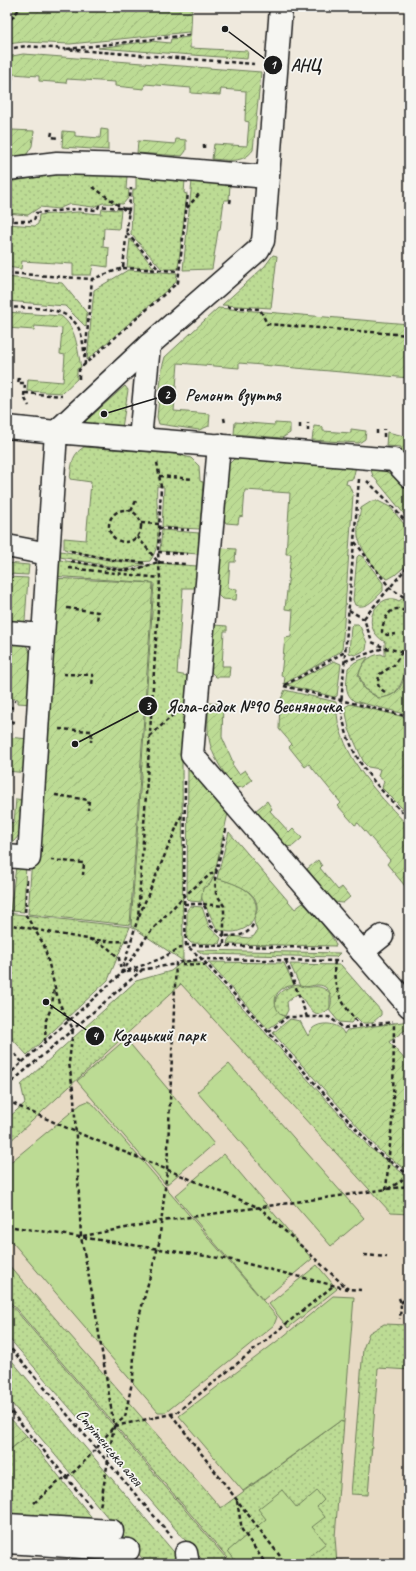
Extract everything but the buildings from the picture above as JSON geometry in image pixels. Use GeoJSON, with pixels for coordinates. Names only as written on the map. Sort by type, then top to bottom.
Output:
{"type":"FeatureCollection","features":[{"type":"Feature","properties":{"kind":"lane"},"geometry":{"type":"LineString","coordinates":[[7,856],[29,858],[33,792],[27,725],[40,673],[56,432],[149,345],[258,250],[263,241],[281,7]]}},
{"type":"Feature","properties":{"kind":"lane"},"geometry":{"type":"LineString","coordinates":[[7,169],[64,163],[132,165],[267,177]]}},
{"type":"Feature","properties":{"kind":"lane"},"geometry":{"type":"LineString","coordinates":[[140,439],[149,345]]}},
{"type":"Feature","properties":{"kind":"lane"},"geometry":{"type":"LineString","coordinates":[[7,427],[394,460],[409,476]]}},
{"type":"Feature","properties":{"kind":"lane"},"geometry":{"type":"LineString","coordinates":[[219,445],[192,755],[362,952],[402,1016]]}},
{"type":"Feature","properties":{"kind":"lane"},"geometry":{"type":"LineString","coordinates":[[7,546],[47,556]]}},
{"type":"Feature","properties":{"kind":"lane"},"geometry":{"type":"LineString","coordinates":[[7,632],[42,635]]}},
{"type":"Feature","properties":{"kind":"lane"},"geometry":{"type":"LineString","coordinates":[[362,952],[382,936]]}},
{"type":"Feature","properties":{"kind":"lane"},"geometry":{"type":"LineString","coordinates":[[7,1525],[105,1523]]}},
{"type":"Feature","properties":{"kind":"lane"},"geometry":{"type":"LineString","coordinates":[[7,1542],[128,1550]]}},
{"type":"Feature","properties":{"kind":"path"},"geometry":{"type":"LineString","coordinates":[[7,24],[21,7]]}},
{"type":"Feature","properties":{"kind":"path"},"geometry":{"type":"LineString","coordinates":[[63,50],[92,45],[189,35]]}},
{"type":"Feature","properties":{"kind":"path"},"geometry":{"type":"LineString","coordinates":[[7,49],[26,46],[276,66]]}},
{"type":"Feature","properties":{"kind":"path"},"geometry":{"type":"LineString","coordinates":[[52,132],[51,137],[59,138]]}},
{"type":"Feature","properties":{"kind":"path"},"geometry":{"type":"LineString","coordinates":[[204,143],[204,148]]}},
{"type":"Feature","properties":{"kind":"path"},"geometry":{"type":"LineString","coordinates":[[123,268],[131,189]]}},
{"type":"Feature","properties":{"kind":"path"},"geometry":{"type":"LineString","coordinates":[[78,384],[79,370],[178,282],[188,193]]}},
{"type":"Feature","properties":{"kind":"path"},"geometry":{"type":"LineString","coordinates":[[7,221],[34,221],[36,213],[76,209],[98,210],[99,206],[130,209]]}},
{"type":"Feature","properties":{"kind":"path"},"geometry":{"type":"LineString","coordinates":[[127,233],[159,270]]}},
{"type":"Feature","properties":{"kind":"path"},"geometry":{"type":"LineString","coordinates":[[7,273],[92,280],[123,268],[179,272]]}},
{"type":"Feature","properties":{"kind":"path"},"geometry":{"type":"LineString","coordinates":[[85,364],[92,280]]}},
{"type":"Feature","properties":{"kind":"path"},"geometry":{"type":"LineString","coordinates":[[7,307],[62,312],[69,317],[80,331],[85,364]]}},
{"type":"Feature","properties":{"kind":"path"},"geometry":{"type":"LineString","coordinates":[[224,307],[260,309],[268,324],[409,335]]}},
{"type":"Feature","properties":{"kind":"path"},"geometry":{"type":"LineString","coordinates":[[19,378],[18,383],[25,383],[24,397],[29,406],[33,408]]}},
{"type":"Feature","properties":{"kind":"path"},"geometry":{"type":"LineString","coordinates":[[24,393],[64,396],[60,400]]}},
{"type":"Feature","properties":{"kind":"path"},"geometry":{"type":"LineString","coordinates":[[224,418],[224,423]]}},
{"type":"Feature","properties":{"kind":"path"},"geometry":{"type":"LineString","coordinates":[[300,424],[300,429]]}},
{"type":"Feature","properties":{"kind":"path"},"geometry":{"type":"LineString","coordinates":[[376,434],[377,430]]}},
{"type":"Feature","properties":{"kind":"path"},"geometry":{"type":"LineString","coordinates":[[138,918],[160,578],[158,552],[161,487],[156,457]]}},
{"type":"Feature","properties":{"kind":"path"},"geometry":{"type":"LineString","coordinates":[[409,526],[388,501],[359,474],[342,700],[343,724],[350,745],[362,767],[373,782],[409,819]]}},
{"type":"Feature","properties":{"kind":"path"},"geometry":{"type":"LineString","coordinates":[[159,476],[194,479]]}},
{"type":"Feature","properties":{"kind":"path"},"geometry":{"type":"LineString","coordinates":[[131,511],[137,499]]}},
{"type":"Feature","properties":{"kind":"path"},"geometry":{"type":"LineString","coordinates":[[124,510],[131,511],[138,517],[141,527],[137,536],[128,541],[119,541],[111,535],[109,524],[113,514],[124,510]]}},
{"type":"Feature","properties":{"kind":"path"},"geometry":{"type":"LineString","coordinates":[[140,523],[159,524]]}},
{"type":"Feature","properties":{"kind":"path"},"geometry":{"type":"LineString","coordinates":[[159,528],[211,532]]}},
{"type":"Feature","properties":{"kind":"path"},"geometry":{"type":"LineString","coordinates":[[137,536],[158,562]]}},
{"type":"Feature","properties":{"kind":"path"},"geometry":{"type":"LineString","coordinates":[[354,542],[390,588],[404,597],[409,609]]}},
{"type":"Feature","properties":{"kind":"path"},"geometry":{"type":"LineString","coordinates":[[158,552],[209,561]]}},
{"type":"Feature","properties":{"kind":"path"},"geometry":{"type":"LineString","coordinates":[[47,556],[120,570],[134,570],[152,563]]}},
{"type":"Feature","properties":{"kind":"path"},"geometry":{"type":"LineString","coordinates":[[47,556],[130,563],[209,561]]}},
{"type":"Feature","properties":{"kind":"path"},"geometry":{"type":"LineString","coordinates":[[47,556],[160,578]]}},
{"type":"Feature","properties":{"kind":"path"},"geometry":{"type":"LineString","coordinates":[[364,618],[409,565]]}},
{"type":"Feature","properties":{"kind":"path"},"geometry":{"type":"LineString","coordinates":[[44,605],[98,612],[97,622]]}},
{"type":"Feature","properties":{"kind":"path"},"geometry":{"type":"LineString","coordinates":[[396,634],[387,635],[382,632],[382,627],[388,614],[397,608],[409,613]]}},
{"type":"Feature","properties":{"kind":"path"},"geometry":{"type":"LineString","coordinates":[[349,610],[364,618],[372,642],[385,648],[409,653]]}},
{"type":"Feature","properties":{"kind":"path"},"geometry":{"type":"LineString","coordinates":[[345,661],[385,648]]}},
{"type":"Feature","properties":{"kind":"path"},"geometry":{"type":"LineString","coordinates":[[346,652],[284,686],[409,717]]}},
{"type":"Feature","properties":{"kind":"path"},"geometry":{"type":"LineString","coordinates":[[385,692],[379,688],[377,683],[380,674],[394,665],[402,652]]}},
{"type":"Feature","properties":{"kind":"path"},"geometry":{"type":"LineString","coordinates":[[40,673],[93,675],[92,686]]}},
{"type":"Feature","properties":{"kind":"path"},"geometry":{"type":"LineString","coordinates":[[7,700],[16,701],[15,704],[18,705],[18,708],[9,708],[9,722],[92,731],[91,742]]}},
{"type":"Feature","properties":{"kind":"path"},"geometry":{"type":"LineString","coordinates":[[192,755],[185,765],[184,904],[186,945],[202,959],[378,1153],[408,1174],[386,1190]]}},
{"type":"Feature","properties":{"kind":"path"},"geometry":{"type":"LineString","coordinates":[[33,792],[89,800],[88,810]]}},
{"type":"Feature","properties":{"kind":"path"},"geometry":{"type":"LineString","coordinates":[[224,946],[224,906],[216,893],[215,878],[232,802]]}},
{"type":"Feature","properties":{"kind":"path"},"geometry":{"type":"LineString","coordinates":[[121,974],[138,918],[184,809]]}},
{"type":"Feature","properties":{"kind":"path"},"geometry":{"type":"LineString","coordinates":[[83,875],[84,863],[29,858],[25,914],[44,945],[59,1003],[73,1029],[69,1063],[74,1097],[81,1237],[90,1276],[114,1426],[108,1463],[105,1523]]}},
{"type":"Feature","properties":{"kind":"path"},"geometry":{"type":"LineString","coordinates":[[7,1076],[121,974],[150,932],[184,896],[217,869]]}},
{"type":"Feature","properties":{"kind":"path"},"geometry":{"type":"LineString","coordinates":[[184,904],[224,906]]}},
{"type":"Feature","properties":{"kind":"path"},"geometry":{"type":"LineString","coordinates":[[203,904],[206,908],[211,926],[224,936],[246,934],[250,932],[254,923]]}},
{"type":"Feature","properties":{"kind":"path"},"geometry":{"type":"LineString","coordinates":[[7,924],[85,938],[125,942],[132,938]]}},
{"type":"Feature","properties":{"kind":"path"},"geometry":{"type":"LineString","coordinates":[[85,938],[107,947],[119,958],[121,974]]}},
{"type":"Feature","properties":{"kind":"path"},"geometry":{"type":"LineString","coordinates":[[121,974],[160,959],[186,945],[338,948],[362,952]]}},
{"type":"Feature","properties":{"kind":"path"},"geometry":{"type":"LineString","coordinates":[[121,974],[202,959],[349,962],[362,952]]}},
{"type":"Feature","properties":{"kind":"path"},"geometry":{"type":"LineString","coordinates":[[286,960],[307,1017]]}},
{"type":"Feature","properties":{"kind":"path"},"geometry":{"type":"LineString","coordinates":[[335,961],[334,977],[340,998],[361,1026]]}},
{"type":"Feature","properties":{"kind":"path"},"geometry":{"type":"LineString","coordinates":[[176,964],[207,965]]}},
{"type":"Feature","properties":{"kind":"path"},"geometry":{"type":"LineString","coordinates":[[31,1506],[66,1477],[96,1449],[114,1426],[125,1417],[133,1377],[135,1332],[158,1248],[162,1221],[167,1170],[176,964]]}},
{"type":"Feature","properties":{"kind":"path"},"geometry":{"type":"LineString","coordinates":[[7,1086],[142,970]]}},
{"type":"Feature","properties":{"kind":"path"},"geometry":{"type":"LineString","coordinates":[[45,1042],[46,1020],[52,1006],[54,985]]}},
{"type":"Feature","properties":{"kind":"path"},"geometry":{"type":"LineString","coordinates":[[269,1032],[287,1017],[329,1017],[344,1028],[361,1026],[402,1016],[386,1190]]}},
{"type":"Feature","properties":{"kind":"path"},"geometry":{"type":"LineString","coordinates":[[15,1054],[22,1062]]}},
{"type":"Feature","properties":{"kind":"path"},"geometry":{"type":"LineString","coordinates":[[7,1100],[76,1132],[260,1208],[348,1289]]}},
{"type":"Feature","properties":{"kind":"path"},"geometry":{"type":"LineString","coordinates":[[81,1237],[162,1221],[409,1186]]}},
{"type":"Feature","properties":{"kind":"path"},"geometry":{"type":"LineString","coordinates":[[7,1226],[232,1260],[333,1286],[361,1290]]}},
{"type":"Feature","properties":{"kind":"path"},"geometry":{"type":"LineString","coordinates":[[364,1256],[387,1258]]}},
{"type":"Feature","properties":{"kind":"path"},"geometry":{"type":"LineString","coordinates":[[114,1426],[176,1413],[333,1286]]}},
{"type":"Feature","properties":{"kind":"path"},"geometry":{"type":"LineString","coordinates":[[399,1298],[401,1303],[400,1319]]}},
{"type":"Feature","properties":{"kind":"path"},"geometry":{"type":"LineString","coordinates":[[401,1303],[405,1299]]}},
{"type":"Feature","properties":{"kind":"path","name":"Стрітенська алея"},"geometry":{"type":"LineString","coordinates":[[7,1344],[187,1559]]}},
{"type":"Feature","properties":{"kind":"path"},"geometry":{"type":"LineString","coordinates":[[7,1407],[105,1523]]}},
{"type":"Feature","properties":{"kind":"path"},"geometry":{"type":"LineString","coordinates":[[171,1414],[286,1564]]}},
{"type":"Feature","properties":{"kind":"path"},"geometry":{"type":"LineString","coordinates":[[237,1499],[242,1530],[266,1564]]}},
{"type":"Feature","properties":{"kind":"path"},"geometry":{"type":"LineString","coordinates":[[341,1564],[344,1558]]}},
{"type":"Feature","properties":{"kind":"shaded area"},"geometry":{"type":"Polygon","coordinates":[[[171,970],[189,971],[409,1202],[409,1564],[231,1564],[7,1299],[7,1119],[171,970]]]}},
{"type":"Feature","properties":{"kind":"green space"},"geometry":{"type":"Polygon","coordinates":[[[7,7],[192,7],[190,48],[248,51],[247,59],[98,48],[151,41],[170,43],[171,39],[189,37],[189,32],[70,44],[24,42],[7,44],[7,7]]]}},
{"type":"Feature","properties":{"kind":"green space"},"geometry":{"type":"Polygon","coordinates":[[[23,54],[261,72],[253,150],[245,157],[240,159],[212,159],[214,144],[247,146],[249,122],[245,121],[246,91],[221,89],[220,95],[191,93],[191,88],[145,84],[144,89],[115,86],[115,82],[67,79],[66,83],[39,81],[39,76],[13,74],[13,79],[10,79],[9,94],[7,94],[7,57],[23,54]]]}},
{"type":"Feature","properties":{"kind":"green space"},"geometry":{"type":"Polygon","coordinates":[[[101,129],[108,130],[108,150],[62,147],[63,131],[75,132],[75,136],[100,138],[101,129]]]}},
{"type":"Feature","properties":{"kind":"green space"},"geometry":{"type":"Polygon","coordinates":[[[12,130],[34,131],[32,146],[27,154],[7,159],[12,130]]]}},
{"type":"Feature","properties":{"kind":"green space"},"geometry":{"type":"Polygon","coordinates":[[[176,139],[186,140],[186,151],[182,156],[137,153],[138,141],[175,144],[176,139]]]}},
{"type":"Feature","properties":{"kind":"green space"},"geometry":{"type":"Polygon","coordinates":[[[71,172],[127,176],[126,189],[129,190],[128,198],[123,204],[103,203],[93,207],[70,204],[58,209],[40,207],[28,215],[7,213],[7,182],[71,172]]]}},
{"type":"Feature","properties":{"kind":"green space"},"geometry":{"type":"Polygon","coordinates":[[[136,176],[185,180],[184,193],[187,194],[178,269],[162,269],[131,234],[133,189],[136,189],[136,176]]]}},
{"type":"Feature","properties":{"kind":"green space"},"geometry":{"type":"Polygon","coordinates":[[[192,181],[230,184],[229,200],[224,200],[212,269],[183,270],[192,181]]]}},
{"type":"Feature","properties":{"kind":"green space"},"geometry":{"type":"Polygon","coordinates":[[[102,209],[121,210],[119,229],[104,228],[103,247],[109,248],[108,267],[93,265],[91,275],[73,275],[73,264],[22,261],[21,269],[7,267],[7,224],[35,226],[38,224],[39,215],[78,212],[101,214],[102,209]]]}},
{"type":"Feature","properties":{"kind":"green space"},"geometry":{"type":"Polygon","coordinates":[[[130,239],[154,268],[127,267],[130,239]]]}},
{"type":"Feature","properties":{"kind":"green space"},"geometry":{"type":"Polygon","coordinates":[[[273,255],[277,256],[271,308],[222,305],[265,266],[273,255]]]}},
{"type":"Feature","properties":{"kind":"green space"},"geometry":{"type":"Polygon","coordinates":[[[128,270],[177,273],[176,282],[87,360],[94,290],[128,270]]]}},
{"type":"Feature","properties":{"kind":"green space"},"geometry":{"type":"Polygon","coordinates":[[[7,277],[62,283],[87,313],[86,327],[65,306],[7,301],[7,277]]]}},
{"type":"Feature","properties":{"kind":"green space"},"geometry":{"type":"Polygon","coordinates":[[[218,308],[409,324],[409,378],[239,363],[239,368],[178,363],[174,411],[210,414],[209,426],[199,430],[159,424],[157,417],[162,368],[165,357],[218,308]]]}},
{"type":"Feature","properties":{"kind":"green space"},"geometry":{"type":"Polygon","coordinates":[[[7,312],[61,316],[70,326],[76,339],[81,367],[77,369],[77,379],[62,393],[27,391],[28,379],[63,382],[65,355],[60,354],[62,328],[35,326],[34,330],[7,328],[7,312]]]}},
{"type":"Feature","properties":{"kind":"green space"},"geometry":{"type":"Polygon","coordinates":[[[125,386],[128,390],[122,428],[82,424],[125,386]]]}},
{"type":"Feature","properties":{"kind":"green space"},"geometry":{"type":"Polygon","coordinates":[[[235,422],[274,425],[275,423],[290,424],[290,433],[282,438],[234,434],[235,422]]]}},
{"type":"Feature","properties":{"kind":"green space"},"geometry":{"type":"Polygon","coordinates":[[[314,426],[323,427],[323,431],[351,433],[351,429],[366,431],[365,439],[359,443],[312,440],[314,426]]]}},
{"type":"Feature","properties":{"kind":"green space"},"geometry":{"type":"Polygon","coordinates":[[[387,432],[409,437],[409,457],[401,450],[401,447],[386,446],[387,432]]]}},
{"type":"Feature","properties":{"kind":"green space"},"geometry":{"type":"Polygon","coordinates":[[[84,447],[176,454],[191,458],[199,466],[200,481],[203,482],[200,529],[162,527],[164,487],[157,486],[158,535],[155,553],[150,561],[141,562],[114,560],[64,549],[64,538],[86,540],[91,482],[70,479],[74,457],[84,447]]]}},
{"type":"Feature","properties":{"kind":"green space"},"geometry":{"type":"Polygon","coordinates":[[[241,457],[356,466],[353,479],[347,480],[346,484],[349,485],[353,495],[342,651],[284,684],[285,677],[281,676],[285,638],[291,637],[293,610],[285,609],[291,554],[286,554],[290,493],[245,490],[243,516],[239,517],[238,524],[226,523],[221,514],[227,466],[234,459],[241,457]]]}},
{"type":"Feature","properties":{"kind":"green space"},"geometry":{"type":"Polygon","coordinates":[[[370,467],[387,472],[409,490],[409,520],[373,476],[370,467]]]}},
{"type":"Feature","properties":{"kind":"green space"},"geometry":{"type":"Polygon","coordinates":[[[372,501],[378,501],[390,507],[409,530],[409,563],[388,579],[374,567],[359,541],[358,526],[361,508],[372,501]]]}},
{"type":"Feature","properties":{"kind":"green space"},"geometry":{"type":"Polygon","coordinates":[[[162,530],[199,533],[198,554],[160,551],[162,530]]]}},
{"type":"Feature","properties":{"kind":"green space"},"geometry":{"type":"Polygon","coordinates":[[[221,548],[236,549],[235,562],[230,562],[228,588],[237,589],[236,600],[222,599],[217,594],[221,548]]]}},
{"type":"Feature","properties":{"kind":"green space"},"geometry":{"type":"Polygon","coordinates":[[[61,551],[113,561],[145,564],[127,569],[119,568],[60,557],[61,551]]]}},
{"type":"Feature","properties":{"kind":"green space"},"geometry":{"type":"Polygon","coordinates":[[[359,555],[363,557],[383,583],[383,591],[367,605],[363,606],[355,605],[353,600],[357,557],[359,555]]]}},
{"type":"Feature","properties":{"kind":"green space"},"geometry":{"type":"Polygon","coordinates":[[[60,560],[128,571],[156,563],[197,566],[195,588],[183,588],[177,674],[188,676],[182,759],[183,961],[131,926],[154,583],[52,576],[52,563],[59,563],[60,560]]]}},
{"type":"Feature","properties":{"kind":"green space"},"geometry":{"type":"Polygon","coordinates":[[[7,563],[29,565],[28,575],[7,574],[7,563]]]}},
{"type":"Feature","properties":{"kind":"green space"},"geometry":{"type":"Polygon","coordinates":[[[409,571],[409,594],[406,580],[409,571]]]}},
{"type":"Feature","properties":{"kind":"green space"},"geometry":{"type":"Polygon","coordinates":[[[7,577],[28,578],[25,621],[16,625],[7,625],[7,577]]]}},
{"type":"Feature","properties":{"kind":"green space"},"geometry":{"type":"Polygon","coordinates":[[[52,578],[153,583],[130,925],[28,914],[52,578]]]}},
{"type":"Feature","properties":{"kind":"green space"},"geometry":{"type":"Polygon","coordinates":[[[409,594],[409,669],[405,671],[400,686],[394,693],[379,698],[365,689],[359,675],[362,667],[369,658],[381,654],[385,656],[385,642],[376,635],[372,626],[374,611],[379,604],[385,600],[392,599],[399,601],[409,594]]]}},
{"type":"Feature","properties":{"kind":"green space"},"geometry":{"type":"Polygon","coordinates":[[[353,624],[358,624],[360,626],[367,643],[366,650],[355,655],[349,653],[351,626],[353,624]]]}},
{"type":"Feature","properties":{"kind":"green space"},"geometry":{"type":"Polygon","coordinates":[[[214,625],[227,626],[227,631],[224,631],[222,666],[230,666],[229,677],[216,677],[211,672],[214,625]]]}},
{"type":"Feature","properties":{"kind":"green space"},"geometry":{"type":"Polygon","coordinates":[[[7,638],[20,641],[26,646],[33,660],[31,704],[18,703],[18,699],[7,698],[10,645],[7,645],[7,638]]]}},
{"type":"Feature","properties":{"kind":"green space"},"geometry":{"type":"Polygon","coordinates":[[[368,657],[358,675],[364,689],[378,698],[394,694],[403,682],[406,671],[409,669],[409,715],[354,701],[348,694],[346,686],[348,668],[355,662],[368,657]]]}},
{"type":"Feature","properties":{"kind":"green space"},"geometry":{"type":"Polygon","coordinates":[[[334,661],[341,664],[337,696],[334,697],[287,685],[334,661]]]}},
{"type":"Feature","properties":{"kind":"green space"},"geometry":{"type":"Polygon","coordinates":[[[285,690],[336,702],[339,726],[345,744],[352,757],[369,782],[409,827],[409,888],[407,885],[405,886],[387,864],[390,860],[358,823],[355,825],[338,806],[341,803],[309,764],[305,767],[289,747],[292,744],[279,729],[280,701],[285,690]]]}},
{"type":"Feature","properties":{"kind":"green space"},"geometry":{"type":"Polygon","coordinates":[[[209,703],[223,704],[222,737],[233,762],[232,764],[239,774],[245,770],[252,780],[243,787],[235,788],[220,767],[215,757],[209,739],[209,703]]]}},
{"type":"Feature","properties":{"kind":"green space"},"geometry":{"type":"Polygon","coordinates":[[[350,704],[409,718],[409,815],[382,788],[384,781],[378,776],[380,769],[368,767],[364,763],[349,729],[345,707],[350,704]]]}},
{"type":"Feature","properties":{"kind":"green space"},"geometry":{"type":"Polygon","coordinates":[[[7,737],[29,739],[27,773],[7,771],[7,737]]]}},
{"type":"Feature","properties":{"kind":"green space"},"geometry":{"type":"Polygon","coordinates":[[[188,767],[228,813],[214,876],[210,884],[203,888],[201,902],[190,901],[187,898],[188,767]]]}},
{"type":"Feature","properties":{"kind":"green space"},"geometry":{"type":"Polygon","coordinates":[[[16,799],[25,800],[24,820],[17,837],[7,846],[7,822],[14,823],[16,799]]]}},
{"type":"Feature","properties":{"kind":"green space"},"geometry":{"type":"Polygon","coordinates":[[[267,801],[272,809],[270,811],[289,832],[293,828],[302,838],[293,846],[286,847],[255,811],[267,801]]]}},
{"type":"Feature","properties":{"kind":"green space"},"geometry":{"type":"Polygon","coordinates":[[[229,832],[295,909],[303,903],[332,937],[336,946],[227,944],[231,936],[249,938],[254,936],[257,931],[254,921],[257,910],[256,900],[248,891],[217,878],[229,832]]]}},
{"type":"Feature","properties":{"kind":"green space"},"geometry":{"type":"Polygon","coordinates":[[[318,860],[322,866],[320,868],[338,890],[342,887],[350,897],[343,903],[334,902],[307,869],[318,860]]]}},
{"type":"Feature","properties":{"kind":"green space"},"geometry":{"type":"Polygon","coordinates":[[[26,862],[24,912],[10,911],[16,867],[26,862]]]}},
{"type":"Feature","properties":{"kind":"green space"},"geometry":{"type":"Polygon","coordinates":[[[213,878],[241,887],[254,898],[256,906],[255,915],[250,925],[242,930],[234,932],[226,932],[217,929],[201,897],[203,888],[210,884],[213,878]]]}},
{"type":"Feature","properties":{"kind":"green space"},"geometry":{"type":"Polygon","coordinates":[[[190,906],[202,907],[209,927],[221,938],[219,944],[191,943],[187,939],[187,910],[190,906]]]}},
{"type":"Feature","properties":{"kind":"green space"},"geometry":{"type":"Polygon","coordinates":[[[7,913],[130,927],[108,980],[27,1055],[7,1033],[7,913]]]}},
{"type":"Feature","properties":{"kind":"green space"},"geometry":{"type":"Polygon","coordinates":[[[197,950],[340,953],[336,957],[203,954],[197,950]]]}},
{"type":"Feature","properties":{"kind":"green space"},"geometry":{"type":"Polygon","coordinates":[[[183,961],[201,962],[370,1148],[409,1178],[409,1214],[391,1213],[181,984],[7,1144],[7,1119],[25,1103],[21,1085],[136,981],[171,971],[183,961]]]}},
{"type":"Feature","properties":{"kind":"green space"},"geometry":{"type":"Polygon","coordinates":[[[208,962],[284,963],[294,985],[286,987],[280,991],[275,998],[275,1002],[278,1011],[285,1017],[268,1029],[208,962]]]}},
{"type":"Feature","properties":{"kind":"green space"},"geometry":{"type":"Polygon","coordinates":[[[290,964],[341,965],[381,1011],[381,1015],[372,1023],[362,1023],[356,1017],[351,1023],[339,1022],[329,1010],[331,998],[329,991],[318,985],[306,987],[300,986],[290,964]]]}},
{"type":"Feature","properties":{"kind":"green space"},"geometry":{"type":"Polygon","coordinates":[[[298,985],[303,987],[318,987],[325,989],[330,993],[330,1008],[324,1013],[315,1013],[297,994],[287,1002],[288,1010],[285,1016],[278,1013],[276,1002],[279,994],[287,988],[298,985]]]}},
{"type":"Feature","properties":{"kind":"green space"},"geometry":{"type":"Polygon","coordinates":[[[290,1019],[300,1021],[308,1036],[313,1028],[321,1024],[335,1025],[342,1030],[344,1034],[347,1030],[409,1021],[409,1027],[389,1042],[409,1064],[409,1172],[380,1151],[273,1033],[290,1019]]]}},
{"type":"Feature","properties":{"kind":"green space"},"geometry":{"type":"Polygon","coordinates":[[[126,1039],[214,1144],[166,1185],[77,1081],[126,1039]]]}},
{"type":"Feature","properties":{"kind":"green space"},"geometry":{"type":"Polygon","coordinates":[[[229,1064],[364,1218],[331,1246],[197,1092],[229,1064]]]}},
{"type":"Feature","properties":{"kind":"green space"},"geometry":{"type":"Polygon","coordinates":[[[88,1101],[94,1105],[277,1317],[274,1325],[166,1412],[158,1412],[7,1236],[7,1165],[81,1104],[88,1101]]]}},
{"type":"Feature","properties":{"kind":"green space"},"geometry":{"type":"Polygon","coordinates":[[[224,1154],[312,1259],[263,1300],[175,1196],[224,1154]]]}},
{"type":"Feature","properties":{"kind":"green space"},"geometry":{"type":"Polygon","coordinates":[[[7,1263],[221,1508],[340,1421],[344,1422],[335,1537],[337,1564],[233,1564],[7,1298],[7,1263]]]}},
{"type":"Feature","properties":{"kind":"green space"},"geometry":{"type":"Polygon","coordinates":[[[317,1265],[337,1289],[288,1328],[269,1304],[317,1265]]]}},
{"type":"Feature","properties":{"kind":"green space"},"geometry":{"type":"Polygon","coordinates":[[[333,1296],[354,1297],[344,1422],[340,1421],[243,1491],[179,1416],[280,1339],[333,1296]]]}},
{"type":"Feature","properties":{"kind":"green space"},"geometry":{"type":"Polygon","coordinates":[[[7,1300],[231,1564],[206,1564],[7,1336],[7,1300]]]}},
{"type":"Feature","properties":{"kind":"green space"},"geometry":{"type":"Polygon","coordinates":[[[384,1324],[409,1325],[409,1370],[378,1368],[368,1495],[351,1494],[363,1349],[369,1333],[384,1324]]]}},
{"type":"Feature","properties":{"kind":"green space"},"geometry":{"type":"Polygon","coordinates":[[[7,1355],[184,1564],[147,1564],[7,1398],[7,1355]]]}},
{"type":"Feature","properties":{"kind":"green space"},"geometry":{"type":"Polygon","coordinates":[[[7,1415],[27,1436],[7,1452],[7,1415]]]}},
{"type":"Feature","properties":{"kind":"green space"},"geometry":{"type":"Polygon","coordinates":[[[27,1436],[93,1519],[7,1518],[7,1452],[27,1436]]]}},
{"type":"Feature","properties":{"kind":"green space"},"geometry":{"type":"Polygon","coordinates":[[[282,1490],[297,1508],[317,1491],[324,1500],[317,1507],[325,1517],[312,1527],[326,1543],[309,1557],[314,1564],[238,1564],[228,1551],[266,1519],[258,1509],[282,1490]]]}},
{"type":"Feature","properties":{"kind":"green space"},"geometry":{"type":"Polygon","coordinates":[[[126,1555],[134,1564],[100,1564],[101,1556],[126,1555]]]}},
{"type":"Feature","properties":{"kind":"place","name":"АНЦ"},"geometry":{"type":"Point","coordinates":[225,29]}},
{"type":"Feature","properties":{"kind":"place","name":"Ремонт взуття"},"geometry":{"type":"Point","coordinates":[104,414]}},
{"type":"Feature","properties":{"kind":"place","name":"Ясла-садок №90 Весняночка"},"geometry":{"type":"Point","coordinates":[75,744]}},
{"type":"Feature","properties":{"kind":"place","name":"Козацький парк"},"geometry":{"type":"Point","coordinates":[46,1002]}}]}
